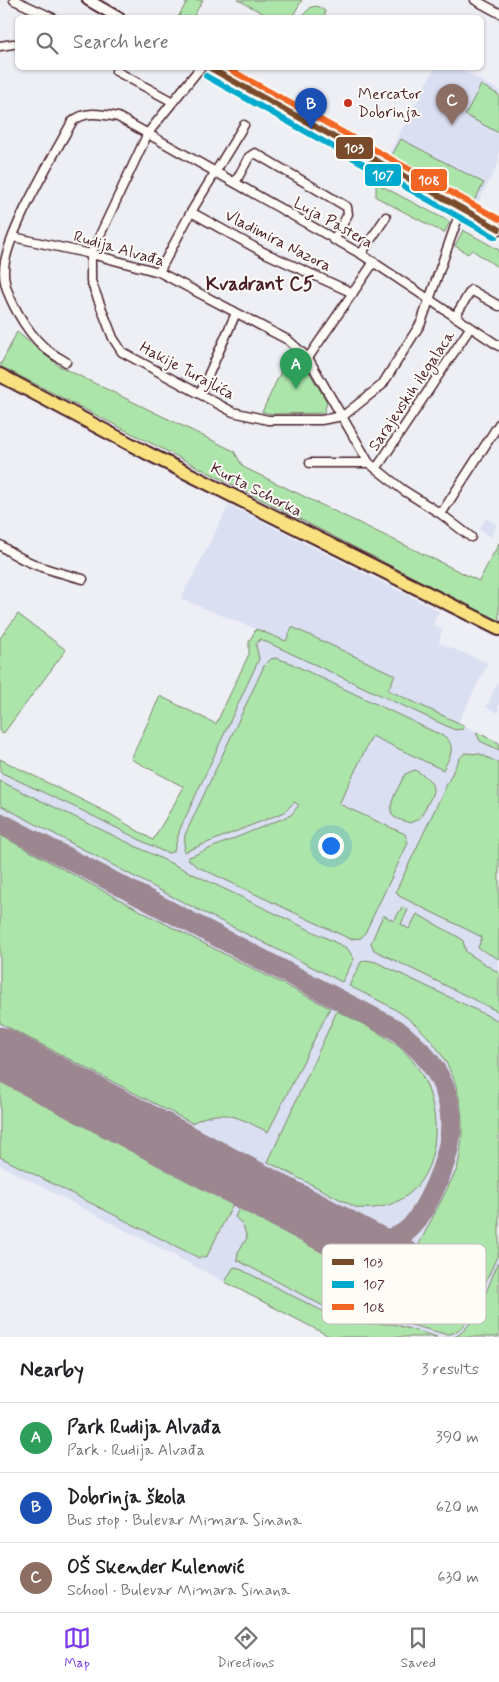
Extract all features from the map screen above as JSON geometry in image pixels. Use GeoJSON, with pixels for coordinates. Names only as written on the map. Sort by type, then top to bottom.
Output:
{"type":"FeatureCollection","features":[{"type":"Feature","properties":{"kind":"main road","name":"Kurta Schorka"},"geometry":{"type":"LineString","coordinates":[[0,375],[147,453],[499,629]]}},
{"type":"Feature","properties":{"kind":"street"},"geometry":{"type":"LineString","coordinates":[[14,0],[46,15]]}},
{"type":"Feature","properties":{"kind":"street"},"geometry":{"type":"LineString","coordinates":[[88,0],[115,15]]}},
{"type":"Feature","properties":{"kind":"street"},"geometry":{"type":"LineString","coordinates":[[475,0],[499,13]]}},
{"type":"Feature","properties":{"kind":"street"},"geometry":{"type":"LineString","coordinates":[[0,46],[13,44]]}},
{"type":"Feature","properties":{"kind":"street"},"geometry":{"type":"LineString","coordinates":[[91,254],[148,133],[198,70]]}},
{"type":"Feature","properties":{"kind":"street"},"geometry":{"type":"LineString","coordinates":[[214,70],[499,229]]}},
{"type":"Feature","properties":{"kind":"street"},"geometry":{"type":"LineString","coordinates":[[116,71],[173,102]]}},
{"type":"Feature","properties":{"kind":"street","name":"Luja Pastera"},"geometry":{"type":"LineString","coordinates":[[13,237],[67,130],[77,116],[99,114],[118,117],[334,240],[362,254],[499,346]]}},
{"type":"Feature","properties":{"kind":"street"},"geometry":{"type":"LineString","coordinates":[[159,272],[191,212],[244,125]]}},
{"type":"Feature","properties":{"kind":"street"},"geometry":{"type":"LineString","coordinates":[[235,183],[249,156],[255,153],[347,206],[348,214],[334,240]]}},
{"type":"Feature","properties":{"kind":"street"},"geometry":{"type":"LineString","coordinates":[[343,416],[372,395],[392,372],[421,323],[461,209]]}},
{"type":"Feature","properties":{"kind":"street","name":"Vladimira Nazora"},"geometry":{"type":"LineString","coordinates":[[191,212],[263,252],[353,293]]}},
{"type":"Feature","properties":{"kind":"street"},"geometry":{"type":"LineString","coordinates":[[362,254],[386,217]]}},
{"type":"Feature","properties":{"kind":"street"},"geometry":{"type":"LineString","coordinates":[[13,237],[4,270],[5,283],[10,297],[31,334],[44,348],[66,362]]}},
{"type":"Feature","properties":{"kind":"street","name":"Rudija Alvađa"},"geometry":{"type":"LineString","coordinates":[[13,237],[91,254],[159,272],[288,340],[308,358],[369,462],[403,490],[441,514],[471,537]]}},
{"type":"Feature","properties":{"kind":"street","name":"Hakije Turajlića"},"geometry":{"type":"LineString","coordinates":[[91,254],[91,281],[113,338],[122,352],[233,412],[268,420],[321,420],[343,416]]}},
{"type":"Feature","properties":{"kind":"street"},"geometry":{"type":"LineString","coordinates":[[308,358],[374,262]]}},
{"type":"Feature","properties":{"kind":"street"},"geometry":{"type":"LineString","coordinates":[[455,317],[471,290],[499,306]]}},
{"type":"Feature","properties":{"kind":"street"},"geometry":{"type":"LineString","coordinates":[[200,394],[236,313]]}},
{"type":"Feature","properties":{"kind":"street","name":"Sarajevskih ilegalaca"},"geometry":{"type":"LineString","coordinates":[[376,469],[470,328]]}},
{"type":"Feature","properties":{"kind":"street"},"geometry":{"type":"LineString","coordinates":[[441,514],[499,424]]}},
{"type":"Feature","properties":{"kind":"street"},"geometry":{"type":"LineString","coordinates":[[310,463],[369,462]]}},
{"type":"Feature","properties":{"kind":"street"},"geometry":{"type":"LineString","coordinates":[[0,545],[18,558],[44,568],[83,579]]}},
{"type":"Feature","properties":{"kind":"shaded area"},"geometry":{"type":"Polygon","coordinates":[[[434,70],[461,70],[499,90],[499,162],[475,208],[385,161],[434,70]]]}},
{"type":"Feature","properties":{"kind":"shaded area"},"geometry":{"type":"Polygon","coordinates":[[[229,505],[439,611],[433,625],[442,629],[439,643],[488,663],[458,723],[499,743],[499,1337],[331,1337],[0,1165],[0,759],[110,814],[153,840],[184,787],[131,759],[160,696],[216,724],[249,654],[249,642],[256,629],[181,599],[229,505]]]}},
{"type":"Feature","properties":{"kind":"shaded area"},"geometry":{"type":"Polygon","coordinates":[[[486,518],[497,525],[491,537],[479,530],[486,518]]]}},
{"type":"Feature","properties":{"kind":"shaded area"},"geometry":{"type":"Polygon","coordinates":[[[499,680],[499,713],[486,707],[499,680]]]}},
{"type":"Feature","properties":{"kind":"green space"},"geometry":{"type":"Polygon","coordinates":[[[188,0],[203,0],[194,15],[179,15],[188,0]]]}},
{"type":"Feature","properties":{"kind":"green space"},"geometry":{"type":"Polygon","coordinates":[[[238,0],[302,0],[293,15],[266,15],[238,0]]]}},
{"type":"Feature","properties":{"kind":"green space"},"geometry":{"type":"Polygon","coordinates":[[[317,6],[325,11],[325,15],[303,15],[311,7],[317,6]]]}},
{"type":"Feature","properties":{"kind":"green space"},"geometry":{"type":"Polygon","coordinates":[[[481,85],[499,95],[499,133],[465,115],[481,85]]]}},
{"type":"Feature","properties":{"kind":"green space"},"geometry":{"type":"Polygon","coordinates":[[[401,139],[484,183],[474,201],[391,157],[401,139]]]}},
{"type":"Feature","properties":{"kind":"green space"},"geometry":{"type":"Polygon","coordinates":[[[376,183],[450,222],[444,233],[376,197],[376,183]]]}},
{"type":"Feature","properties":{"kind":"green space"},"geometry":{"type":"Polygon","coordinates":[[[463,230],[499,250],[499,268],[472,250],[468,254],[455,246],[463,230]]]}},
{"type":"Feature","properties":{"kind":"green space"},"geometry":{"type":"Polygon","coordinates":[[[17,332],[59,366],[234,451],[243,467],[479,581],[499,543],[499,621],[0,366],[17,332]]]}},
{"type":"Feature","properties":{"kind":"green space"},"geometry":{"type":"Polygon","coordinates":[[[290,352],[302,360],[327,402],[324,413],[273,414],[262,412],[290,352]]]}},
{"type":"Feature","properties":{"kind":"green space"},"geometry":{"type":"Polygon","coordinates":[[[18,614],[66,650],[3,734],[0,732],[0,638],[18,614]]]}},
{"type":"Feature","properties":{"kind":"green space"},"geometry":{"type":"Polygon","coordinates":[[[292,627],[395,675],[388,690],[465,726],[463,729],[455,730],[260,639],[256,645],[259,659],[180,829],[174,851],[169,853],[162,851],[0,772],[0,759],[110,814],[153,840],[184,787],[131,759],[160,696],[216,724],[249,654],[249,642],[256,629],[286,641],[292,627]]]}},
{"type":"Feature","properties":{"kind":"green space"},"geometry":{"type":"Polygon","coordinates":[[[275,658],[288,662],[447,738],[450,742],[451,754],[443,770],[372,736],[339,804],[405,834],[408,843],[361,938],[350,939],[196,866],[187,858],[291,815],[299,805],[294,802],[285,812],[184,852],[185,835],[264,666],[271,659],[275,658]]]}},
{"type":"Feature","properties":{"kind":"green space"},"geometry":{"type":"Polygon","coordinates":[[[476,732],[499,743],[499,750],[480,741],[476,732]]]}},
{"type":"Feature","properties":{"kind":"green space"},"geometry":{"type":"Polygon","coordinates":[[[465,753],[480,754],[499,763],[499,959],[478,948],[482,937],[399,896],[396,891],[459,759],[465,753]]]}},
{"type":"Feature","properties":{"kind":"green space"},"geometry":{"type":"Polygon","coordinates":[[[415,770],[430,781],[433,791],[420,818],[410,823],[394,817],[391,813],[391,808],[394,796],[405,774],[415,770]]]}},
{"type":"Feature","properties":{"kind":"green space"},"geometry":{"type":"Polygon","coordinates":[[[0,781],[347,948],[354,959],[342,982],[167,894],[0,805],[0,781]]]}},
{"type":"Feature","properties":{"kind":"green space"},"geometry":{"type":"Polygon","coordinates":[[[0,835],[150,916],[330,1008],[268,1132],[231,1116],[213,1115],[192,1123],[0,1023],[0,835]]]}},
{"type":"Feature","properties":{"kind":"green space"},"geometry":{"type":"Polygon","coordinates":[[[402,907],[408,910],[401,924],[409,929],[417,914],[460,938],[463,941],[466,952],[499,973],[499,1012],[374,950],[371,943],[383,915],[394,921],[402,907]]]}},
{"type":"Feature","properties":{"kind":"green space"},"geometry":{"type":"Polygon","coordinates":[[[366,960],[376,962],[499,1021],[499,1252],[486,1281],[486,1244],[419,1244],[457,1169],[461,1146],[462,1123],[460,1101],[445,1061],[433,1043],[418,1027],[393,1008],[349,986],[361,962],[366,960]]]}},
{"type":"Feature","properties":{"kind":"green space"},"geometry":{"type":"Polygon","coordinates":[[[337,1011],[383,1035],[403,1050],[419,1070],[429,1092],[434,1116],[435,1140],[430,1162],[420,1182],[405,1197],[384,1206],[357,1208],[268,1162],[337,1011]]]}},
{"type":"Feature","properties":{"kind":"green space"},"geometry":{"type":"Polygon","coordinates":[[[0,1081],[234,1202],[207,1256],[199,1258],[0,1157],[0,1081]]]}},
{"type":"Feature","properties":{"kind":"green space"},"geometry":{"type":"Polygon","coordinates":[[[241,1205],[322,1247],[322,1305],[237,1260],[238,1252],[247,1238],[243,1225],[235,1217],[241,1205]]]}},
{"type":"Feature","properties":{"kind":"green space"},"geometry":{"type":"Polygon","coordinates":[[[499,1261],[499,1337],[454,1337],[462,1333],[470,1324],[486,1324],[486,1292],[499,1261]]]}},
{"type":"Feature","properties":{"kind":"green space"},"geometry":{"type":"Polygon","coordinates":[[[236,1267],[322,1311],[322,1324],[393,1324],[437,1337],[331,1337],[225,1282],[233,1268],[236,1267]]]}},
{"type":"Feature","properties":{"kind":"green space"},"geometry":{"type":"Polygon","coordinates":[[[408,1324],[465,1324],[462,1328],[451,1334],[408,1324]]]}},
{"type":"Feature","properties":{"kind":"taxiway"},"geometry":{"type":"LineString","coordinates":[[0,823],[397,1030],[423,1054],[439,1076],[448,1100],[451,1115],[449,1144],[441,1172],[421,1213],[412,1226],[404,1233],[384,1240],[348,1237]]}},
{"type":"Feature","properties":{"kind":"runway"},"geometry":{"type":"LineString","coordinates":[[0,1053],[360,1244]]}},
{"type":"Feature","properties":{"kind":"transit line","name":"103"},"geometry":{"type":"LineString","coordinates":[[214,70],[499,229]]}},
{"type":"Feature","properties":{"kind":"transit line","name":"108"},"geometry":{"type":"LineString","coordinates":[[231,70],[499,219]]}},
{"type":"Feature","properties":{"kind":"transit line","name":"107"},"geometry":{"type":"LineString","coordinates":[[206,76],[495,237]]}},
{"type":"Feature","properties":{"kind":"place","name":"Mercator Dobrinja"},"geometry":{"type":"Point","coordinates":[348,103]}},
{"type":"Feature","properties":{"kind":"place","name":"OŠ Skender Kulenović"},"geometry":{"type":"Point","coordinates":[452,125]}},
{"type":"Feature","properties":{"kind":"place","name":"Dobrinja škola"},"geometry":{"type":"Point","coordinates":[311,129]}},
{"type":"Feature","properties":{"kind":"place","name":"Park Rudija Alvađa"},"geometry":{"type":"Point","coordinates":[296,389]}},
{"type":"Feature","properties":{"kind":"district","name":"Kvadrant C5"},"geometry":{"type":"Point","coordinates":[260,284]}}]}
